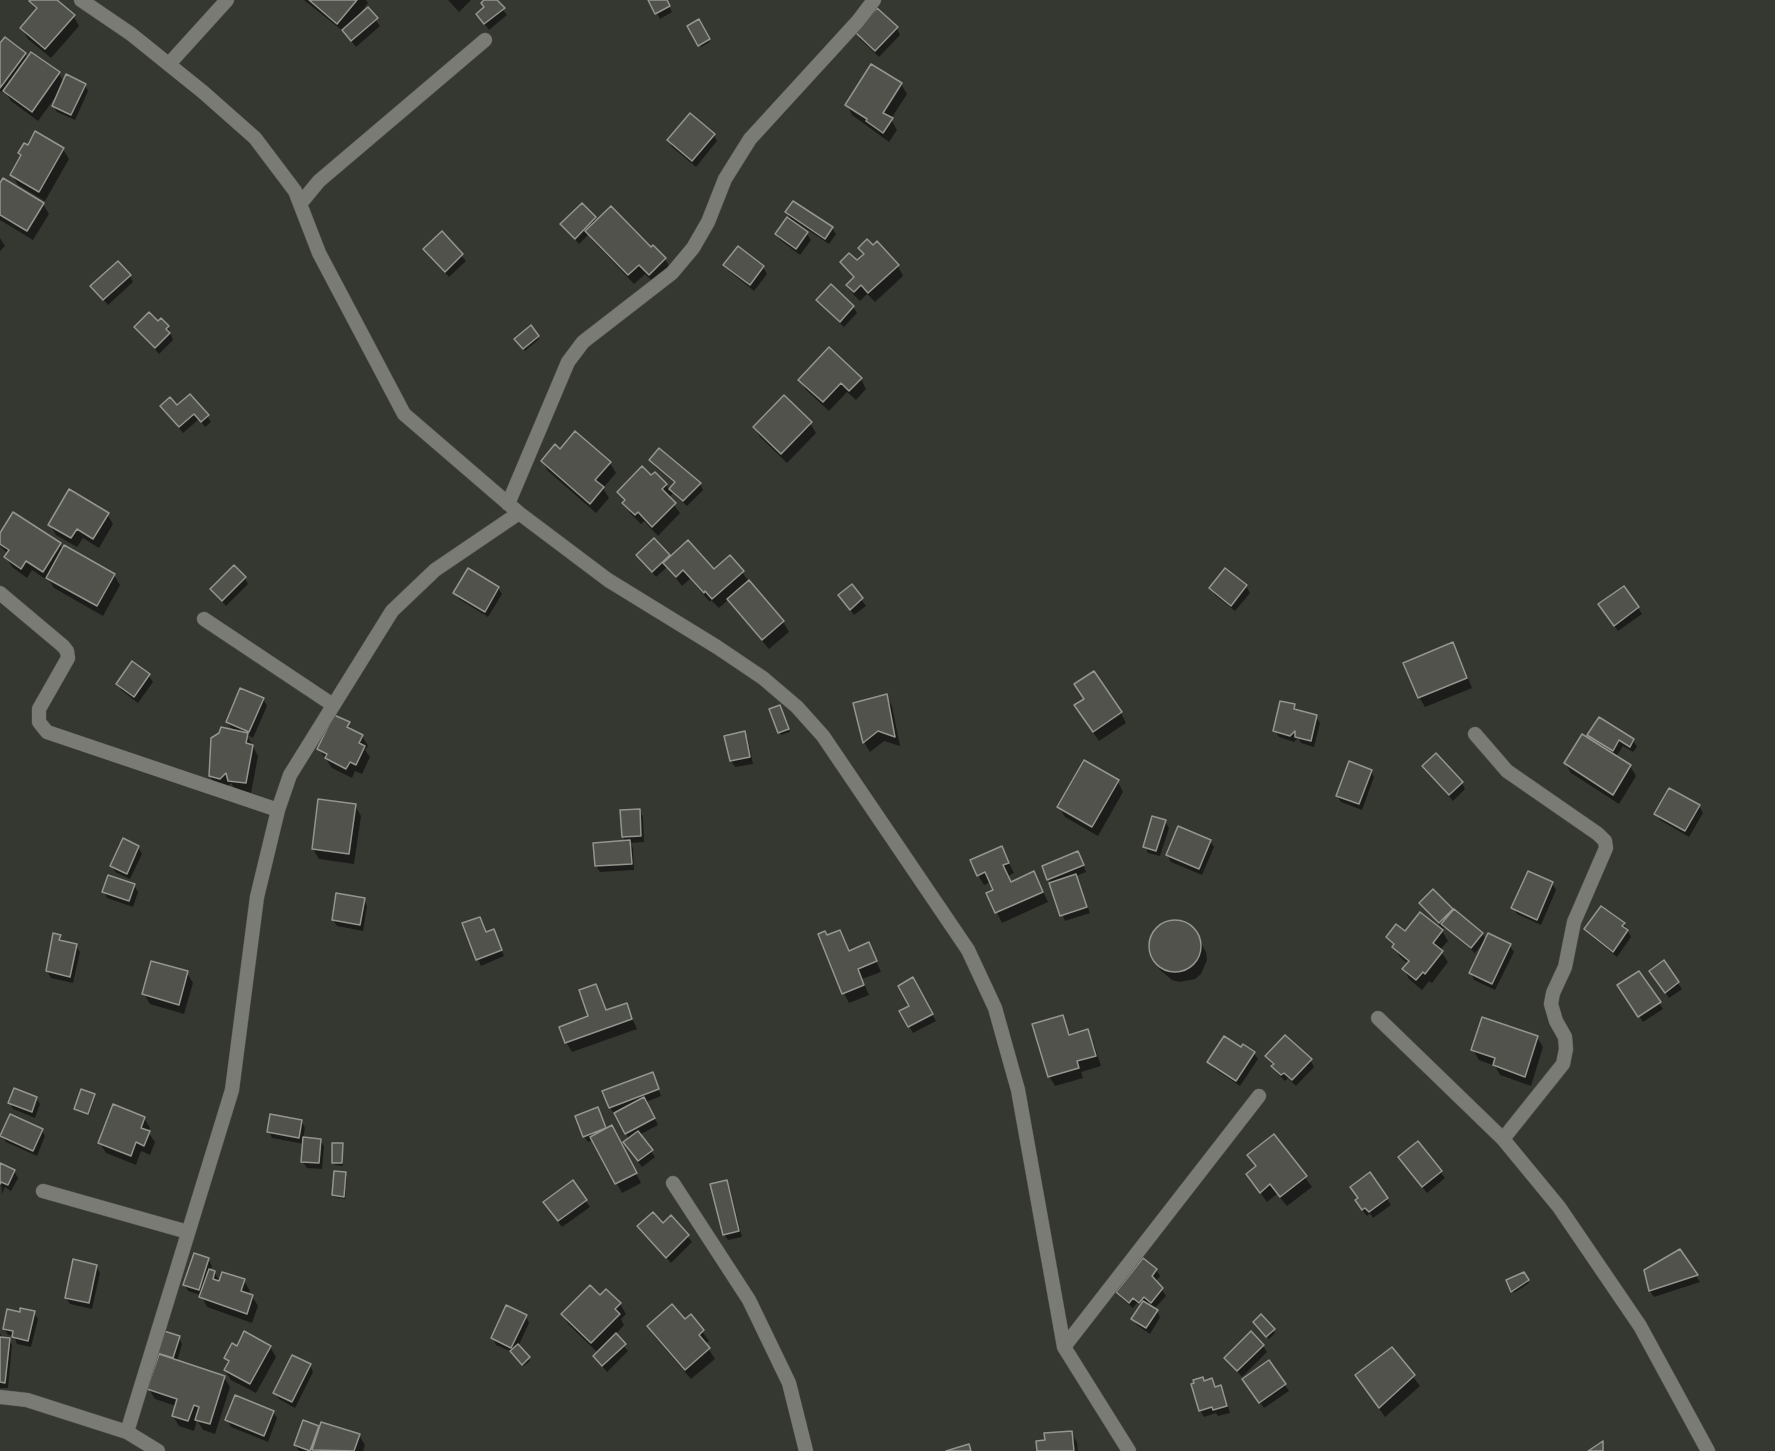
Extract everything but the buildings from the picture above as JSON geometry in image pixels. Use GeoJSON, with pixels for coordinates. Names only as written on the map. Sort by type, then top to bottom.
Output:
{"type":"FeatureCollection","features":[{"type":"Feature","properties":{"kind":"street"},"geometry":{"type":"LineString","coordinates":[[81,0],[131,34],[169,64],[255,138],[295,191],[320,253],[404,414],[514,508],[608,580],[763,678],[797,707],[823,736],[968,950],[995,1008],[1018,1090],[1064,1347],[1129,1451]]}},
{"type":"Feature","properties":{"kind":"street"},"geometry":{"type":"LineString","coordinates":[[169,64],[227,0]]}},
{"type":"Feature","properties":{"kind":"street"},"geometry":{"type":"LineString","coordinates":[[127,1432],[232,1090],[257,897],[278,810],[290,775],[392,611],[435,570],[514,508],[568,362],[583,342],[672,273],[679,265],[693,248],[708,222],[725,179],[750,139],[858,21],[874,0]]}},
{"type":"Feature","properties":{"kind":"street"},"geometry":{"type":"LineString","coordinates":[[300,204],[319,181],[485,40]]}},
{"type":"Feature","properties":{"kind":"street"},"geometry":{"type":"LineString","coordinates":[[0,593],[63,645],[67,651],[68,658],[39,709],[39,723],[47,732],[278,810]]}},
{"type":"Feature","properties":{"kind":"street"},"geometry":{"type":"LineString","coordinates":[[204,619],[333,705]]}},
{"type":"Feature","properties":{"kind":"street"},"geometry":{"type":"LineString","coordinates":[[1475,734],[1507,771],[1598,834],[1605,841],[1606,848],[1574,922],[1565,967],[1553,993],[1551,1004],[1564,1037],[1566,1049],[1563,1064],[1503,1138]]}},
{"type":"Feature","properties":{"kind":"street"},"geometry":{"type":"LineString","coordinates":[[1378,1018],[1503,1138],[1559,1207],[1640,1326],[1708,1451]]}},
{"type":"Feature","properties":{"kind":"street"},"geometry":{"type":"LineString","coordinates":[[1064,1347],[1258,1096]]}},
{"type":"Feature","properties":{"kind":"street"},"geometry":{"type":"LineString","coordinates":[[673,1183],[749,1300],[789,1383],[806,1451]]}},
{"type":"Feature","properties":{"kind":"street"},"geometry":{"type":"LineString","coordinates":[[43,1191],[188,1232]]}},
{"type":"Feature","properties":{"kind":"street"},"geometry":{"type":"LineString","coordinates":[[0,1396],[27,1400],[127,1432],[158,1451]]}}]}
